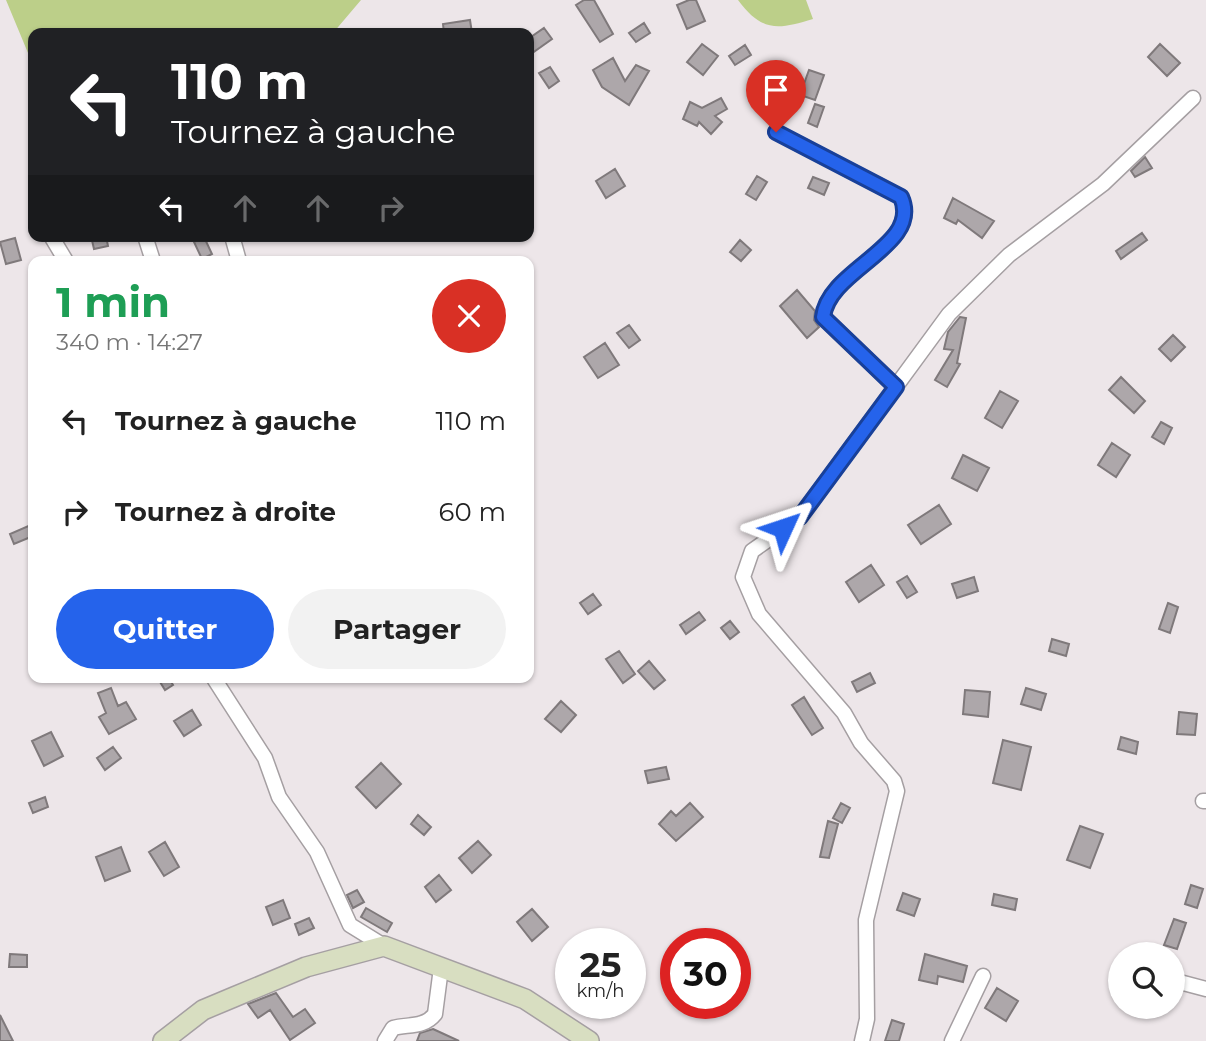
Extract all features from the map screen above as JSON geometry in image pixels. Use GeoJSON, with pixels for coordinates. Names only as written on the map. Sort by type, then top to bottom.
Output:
{"type":"FeatureCollection","features":[{"type":"Feature","properties":{"kind":"main road"},"geometry":{"type":"LineString","coordinates":[[163,1041],[203,1010],[306,967],[384,946],[507,991],[566,1034],[589,1041]]}},
{"type":"Feature","properties":{"kind":"street"},"geometry":{"type":"LineString","coordinates":[[862,1041],[867,1019],[866,920],[897,791],[894,781],[867,750],[844,713],[769,628],[743,577],[755,547],[800,517],[949,314],[1009,255],[1103,184],[1193,98]]}},
{"type":"Feature","properties":{"kind":"street"},"geometry":{"type":"LineString","coordinates":[[776,132],[901,197],[906,209],[905,222],[831,297],[823,317],[896,387]]}},
{"type":"Feature","properties":{"kind":"street"},"geometry":{"type":"LineString","coordinates":[[217,683],[265,758],[279,797],[317,852],[345,918],[357,932],[384,946]]}},
{"type":"Feature","properties":{"kind":"street"},"geometry":{"type":"LineString","coordinates":[[345,955],[357,932]]}},
{"type":"Feature","properties":{"kind":"street"},"geometry":{"type":"LineString","coordinates":[[384,1041],[393,1028],[423,1024],[431,1020],[435,1014],[441,968]]}},
{"type":"Feature","properties":{"kind":"street"},"geometry":{"type":"LineString","coordinates":[[952,1041],[983,976]]}},
{"type":"Feature","properties":{"kind":"street"},"geometry":{"type":"LineString","coordinates":[[1185,983],[1206,989]]}},
{"type":"Feature","properties":{"kind":"green space"},"geometry":{"type":"Polygon","coordinates":[[[6,0],[361,0],[337,28],[28,28],[28,53],[6,0]]]}},
{"type":"Feature","properties":{"kind":"green space"},"geometry":{"type":"Polygon","coordinates":[[[738,0],[806,0],[813,19],[771,26],[755,18],[738,0]]]}},
{"type":"Feature","properties":{"kind":"building"},"geometry":{"type":"Polygon","coordinates":[[[584,0],[594,0],[613,34],[600,42],[576,5],[584,0]]]}},
{"type":"Feature","properties":{"kind":"building"},"geometry":{"type":"Polygon","coordinates":[[[696,0],[705,21],[687,29],[677,5],[696,0]]]}},
{"type":"Feature","properties":{"kind":"building"},"geometry":{"type":"Polygon","coordinates":[[[470,20],[471,28],[443,28],[443,24],[470,20]]]}},
{"type":"Feature","properties":{"kind":"building"},"geometry":{"type":"Polygon","coordinates":[[[644,23],[650,33],[636,42],[629,33],[644,23]]]}},
{"type":"Feature","properties":{"kind":"building"},"geometry":{"type":"Polygon","coordinates":[[[544,28],[552,39],[534,52],[534,35],[544,28]]]}},
{"type":"Feature","properties":{"kind":"building"},"geometry":{"type":"Polygon","coordinates":[[[702,44],[718,56],[703,75],[687,62],[702,44]]]}},
{"type":"Feature","properties":{"kind":"building"},"geometry":{"type":"Polygon","coordinates":[[[1160,44],[1180,63],[1167,76],[1148,57],[1160,44]]]}},
{"type":"Feature","properties":{"kind":"building"},"geometry":{"type":"Polygon","coordinates":[[[745,45],[751,55],[735,65],[729,56],[745,45]]]}},
{"type":"Feature","properties":{"kind":"building"},"geometry":{"type":"Polygon","coordinates":[[[613,58],[625,81],[636,65],[649,71],[629,105],[602,87],[593,70],[613,58]]]}},
{"type":"Feature","properties":{"kind":"building"},"geometry":{"type":"Polygon","coordinates":[[[550,67],[559,81],[549,88],[539,73],[550,67]]]}},
{"type":"Feature","properties":{"kind":"building"},"geometry":{"type":"Polygon","coordinates":[[[779,69],[787,75],[782,84],[773,79],[779,69]]]}},
{"type":"Feature","properties":{"kind":"building"},"geometry":{"type":"Polygon","coordinates":[[[809,70],[824,75],[815,100],[800,95],[809,70]]]}},
{"type":"Feature","properties":{"kind":"building"},"geometry":{"type":"Polygon","coordinates":[[[721,98],[727,109],[715,116],[722,122],[711,134],[699,122],[697,126],[683,119],[690,102],[702,108],[721,98]]]}},
{"type":"Feature","properties":{"kind":"building"},"geometry":{"type":"Polygon","coordinates":[[[815,104],[824,107],[817,127],[808,123],[815,104]]]}},
{"type":"Feature","properties":{"kind":"building"},"geometry":{"type":"Polygon","coordinates":[[[1145,157],[1152,168],[1135,177],[1131,171],[1145,157]]]}},
{"type":"Feature","properties":{"kind":"building"},"geometry":{"type":"Polygon","coordinates":[[[615,169],[625,186],[606,198],[596,181],[615,169]]]}},
{"type":"Feature","properties":{"kind":"building"},"geometry":{"type":"Polygon","coordinates":[[[757,176],[767,182],[756,200],[746,194],[757,176]]]}},
{"type":"Feature","properties":{"kind":"building"},"geometry":{"type":"Polygon","coordinates":[[[813,177],[829,183],[824,195],[808,188],[813,177]]]}},
{"type":"Feature","properties":{"kind":"building"},"geometry":{"type":"Polygon","coordinates":[[[953,198],[994,221],[982,238],[958,220],[956,224],[944,218],[953,198]]]}},
{"type":"Feature","properties":{"kind":"building"},"geometry":{"type":"Polygon","coordinates":[[[1142,233],[1147,240],[1121,259],[1116,251],[1142,233]]]}},
{"type":"Feature","properties":{"kind":"building"},"geometry":{"type":"Polygon","coordinates":[[[15,238],[21,260],[6,264],[0,242],[15,238]]]}},
{"type":"Feature","properties":{"kind":"building"},"geometry":{"type":"Polygon","coordinates":[[[740,240],[751,250],[741,261],[730,252],[740,240]]]}},
{"type":"Feature","properties":{"kind":"building"},"geometry":{"type":"Polygon","coordinates":[[[92,242],[107,242],[108,246],[94,249],[92,242]]]}},
{"type":"Feature","properties":{"kind":"building"},"geometry":{"type":"Polygon","coordinates":[[[194,242],[206,242],[212,254],[201,256],[194,242]]]}},
{"type":"Feature","properties":{"kind":"building"},"geometry":{"type":"Polygon","coordinates":[[[797,290],[815,311],[814,320],[819,327],[807,338],[780,306],[797,290]]]}},
{"type":"Feature","properties":{"kind":"building"},"geometry":{"type":"Polygon","coordinates":[[[960,317],[966,318],[957,363],[960,364],[947,387],[935,380],[953,350],[944,349],[948,332],[960,317]]]}},
{"type":"Feature","properties":{"kind":"building"},"geometry":{"type":"Polygon","coordinates":[[[629,325],[640,340],[629,348],[617,333],[629,325]]]}},
{"type":"Feature","properties":{"kind":"building"},"geometry":{"type":"Polygon","coordinates":[[[1173,335],[1185,347],[1171,361],[1159,349],[1173,335]]]}},
{"type":"Feature","properties":{"kind":"building"},"geometry":{"type":"Polygon","coordinates":[[[605,343],[619,365],[598,378],[584,357],[605,343]]]}},
{"type":"Feature","properties":{"kind":"building"},"geometry":{"type":"Polygon","coordinates":[[[1121,377],[1145,401],[1134,413],[1109,390],[1121,377]]]}},
{"type":"Feature","properties":{"kind":"building"},"geometry":{"type":"Polygon","coordinates":[[[1000,391],[1018,401],[1002,428],[985,418],[1000,391]]]}},
{"type":"Feature","properties":{"kind":"building"},"geometry":{"type":"Polygon","coordinates":[[[1161,422],[1172,428],[1164,444],[1152,437],[1161,422]]]}},
{"type":"Feature","properties":{"kind":"building"},"geometry":{"type":"Polygon","coordinates":[[[1112,443],[1130,455],[1116,477],[1098,465],[1112,443]]]}},
{"type":"Feature","properties":{"kind":"building"},"geometry":{"type":"Polygon","coordinates":[[[963,455],[989,468],[977,491],[952,478],[963,455]]]}},
{"type":"Feature","properties":{"kind":"building"},"geometry":{"type":"Polygon","coordinates":[[[939,505],[951,524],[921,544],[908,525],[939,505]]]}},
{"type":"Feature","properties":{"kind":"building"},"geometry":{"type":"Polygon","coordinates":[[[28,526],[28,538],[14,544],[10,534],[28,526]]]}},
{"type":"Feature","properties":{"kind":"building"},"geometry":{"type":"Polygon","coordinates":[[[871,565],[884,585],[859,602],[846,582],[871,565]]]}},
{"type":"Feature","properties":{"kind":"building"},"geometry":{"type":"Polygon","coordinates":[[[907,576],[917,592],[907,598],[897,582],[907,576]]]}},
{"type":"Feature","properties":{"kind":"building"},"geometry":{"type":"Polygon","coordinates":[[[974,577],[978,591],[957,598],[952,584],[974,577]]]}},
{"type":"Feature","properties":{"kind":"building"},"geometry":{"type":"Polygon","coordinates":[[[593,594],[601,605],[588,614],[580,603],[593,594]]]}},
{"type":"Feature","properties":{"kind":"building"},"geometry":{"type":"Polygon","coordinates":[[[1168,603],[1178,607],[1170,633],[1159,629],[1168,603]]]}},
{"type":"Feature","properties":{"kind":"building"},"geometry":{"type":"Polygon","coordinates":[[[699,612],[705,620],[686,634],[680,625],[699,612]]]}},
{"type":"Feature","properties":{"kind":"building"},"geometry":{"type":"Polygon","coordinates":[[[730,621],[739,632],[730,639],[721,628],[730,621]]]}},
{"type":"Feature","properties":{"kind":"building"},"geometry":{"type":"Polygon","coordinates":[[[1052,639],[1069,644],[1066,656],[1049,651],[1052,639]]]}},
{"type":"Feature","properties":{"kind":"building"},"geometry":{"type":"Polygon","coordinates":[[[619,651],[635,674],[623,683],[606,659],[619,651]]]}},
{"type":"Feature","properties":{"kind":"building"},"geometry":{"type":"Polygon","coordinates":[[[649,661],[665,680],[654,689],[638,671],[649,661]]]}},
{"type":"Feature","properties":{"kind":"building"},"geometry":{"type":"Polygon","coordinates":[[[870,673],[875,683],[857,692],[852,682],[870,673]]]}},
{"type":"Feature","properties":{"kind":"building"},"geometry":{"type":"Polygon","coordinates":[[[161,683],[172,683],[173,685],[165,690],[161,683]]]}},
{"type":"Feature","properties":{"kind":"building"},"geometry":{"type":"Polygon","coordinates":[[[111,688],[118,706],[126,702],[136,719],[109,734],[99,717],[106,713],[98,693],[111,688]]]}},
{"type":"Feature","properties":{"kind":"building"},"geometry":{"type":"Polygon","coordinates":[[[1026,688],[1046,694],[1041,710],[1021,704],[1026,688]]]}},
{"type":"Feature","properties":{"kind":"building"},"geometry":{"type":"Polygon","coordinates":[[[965,690],[990,692],[988,717],[963,714],[965,690]]]}},
{"type":"Feature","properties":{"kind":"building"},"geometry":{"type":"Polygon","coordinates":[[[804,697],[823,728],[812,735],[792,705],[804,697]]]}},
{"type":"Feature","properties":{"kind":"building"},"geometry":{"type":"Polygon","coordinates":[[[561,701],[576,715],[561,732],[545,719],[561,701]]]}},
{"type":"Feature","properties":{"kind":"building"},"geometry":{"type":"Polygon","coordinates":[[[192,710],[201,725],[184,736],[174,721],[192,710]]]}},
{"type":"Feature","properties":{"kind":"building"},"geometry":{"type":"Polygon","coordinates":[[[1179,712],[1197,714],[1195,735],[1177,734],[1179,712]]]}},
{"type":"Feature","properties":{"kind":"building"},"geometry":{"type":"Polygon","coordinates":[[[51,732],[63,756],[44,766],[32,741],[51,732]]]}},
{"type":"Feature","properties":{"kind":"building"},"geometry":{"type":"Polygon","coordinates":[[[1121,737],[1138,742],[1136,754],[1118,749],[1121,737]]]}},
{"type":"Feature","properties":{"kind":"building"},"geometry":{"type":"Polygon","coordinates":[[[1003,740],[1031,747],[1021,790],[993,783],[1003,740]]]}},
{"type":"Feature","properties":{"kind":"building"},"geometry":{"type":"Polygon","coordinates":[[[113,747],[121,758],[105,770],[97,758],[113,747]]]}},
{"type":"Feature","properties":{"kind":"building"},"geometry":{"type":"Polygon","coordinates":[[[381,763],[401,784],[376,808],[356,787],[381,763]]]}},
{"type":"Feature","properties":{"kind":"building"},"geometry":{"type":"Polygon","coordinates":[[[666,767],[669,779],[648,783],[645,771],[666,767]]]}},
{"type":"Feature","properties":{"kind":"building"},"geometry":{"type":"Polygon","coordinates":[[[45,797],[48,807],[33,813],[29,803],[45,797]]]}},
{"type":"Feature","properties":{"kind":"building"},"geometry":{"type":"Polygon","coordinates":[[[690,803],[703,817],[676,841],[659,824],[671,811],[676,816],[690,803]]]}},
{"type":"Feature","properties":{"kind":"building"},"geometry":{"type":"Polygon","coordinates":[[[841,803],[850,808],[842,823],[833,818],[841,803]]]}},
{"type":"Feature","properties":{"kind":"building"},"geometry":{"type":"Polygon","coordinates":[[[418,815],[431,827],[424,835],[411,824],[418,815]]]}},
{"type":"Feature","properties":{"kind":"building"},"geometry":{"type":"Polygon","coordinates":[[[828,821],[838,824],[829,858],[820,857],[828,821]]]}},
{"type":"Feature","properties":{"kind":"building"},"geometry":{"type":"Polygon","coordinates":[[[1080,826],[1103,834],[1090,868],[1067,860],[1080,826]]]}},
{"type":"Feature","properties":{"kind":"building"},"geometry":{"type":"Polygon","coordinates":[[[478,841],[491,855],[472,873],[459,858],[478,841]]]}},
{"type":"Feature","properties":{"kind":"building"},"geometry":{"type":"Polygon","coordinates":[[[165,842],[179,867],[164,876],[149,852],[165,842]]]}},
{"type":"Feature","properties":{"kind":"building"},"geometry":{"type":"Polygon","coordinates":[[[121,847],[130,871],[105,881],[96,857],[121,847]]]}},
{"type":"Feature","properties":{"kind":"building"},"geometry":{"type":"Polygon","coordinates":[[[439,875],[451,890],[436,902],[425,887],[439,875]]]}},
{"type":"Feature","properties":{"kind":"building"},"geometry":{"type":"Polygon","coordinates":[[[1191,885],[1203,889],[1197,908],[1185,904],[1191,885]]]}},
{"type":"Feature","properties":{"kind":"building"},"geometry":{"type":"Polygon","coordinates":[[[357,890],[364,902],[353,908],[347,895],[357,890]]]}},
{"type":"Feature","properties":{"kind":"building"},"geometry":{"type":"Polygon","coordinates":[[[903,893],[920,899],[914,916],[897,910],[903,893]]]}},
{"type":"Feature","properties":{"kind":"building"},"geometry":{"type":"Polygon","coordinates":[[[994,894],[1017,899],[1015,910],[992,905],[994,894]]]}},
{"type":"Feature","properties":{"kind":"building"},"geometry":{"type":"Polygon","coordinates":[[[283,900],[290,918],[273,925],[266,907],[283,900]]]}},
{"type":"Feature","properties":{"kind":"building"},"geometry":{"type":"Polygon","coordinates":[[[366,908],[392,923],[387,932],[361,917],[366,908]]]}},
{"type":"Feature","properties":{"kind":"building"},"geometry":{"type":"Polygon","coordinates":[[[532,909],[548,927],[532,941],[517,922],[532,909]]]}},
{"type":"Feature","properties":{"kind":"building"},"geometry":{"type":"Polygon","coordinates":[[[309,918],[314,928],[299,935],[295,924],[309,918]]]}},
{"type":"Feature","properties":{"kind":"building"},"geometry":{"type":"Polygon","coordinates":[[[1174,919],[1186,923],[1179,942],[1165,942],[1174,919]]]}},
{"type":"Feature","properties":{"kind":"building"},"geometry":{"type":"Polygon","coordinates":[[[10,954],[27,955],[27,967],[9,967],[10,954]]]}},
{"type":"Feature","properties":{"kind":"building"},"geometry":{"type":"Polygon","coordinates":[[[925,954],[967,966],[963,982],[938,976],[937,984],[919,980],[925,954]]]}},
{"type":"Feature","properties":{"kind":"building"},"geometry":{"type":"Polygon","coordinates":[[[997,988],[1018,1001],[1006,1021],[985,1008],[997,988]]]}},
{"type":"Feature","properties":{"kind":"building"},"geometry":{"type":"Polygon","coordinates":[[[276,993],[293,1017],[305,1009],[315,1023],[290,1040],[270,1010],[258,1018],[248,1004],[276,993]]]}},
{"type":"Feature","properties":{"kind":"building"},"geometry":{"type":"Polygon","coordinates":[[[0,1015],[13,1041],[0,1041],[0,1015]]]}},
{"type":"Feature","properties":{"kind":"building"},"geometry":{"type":"Polygon","coordinates":[[[892,1020],[904,1024],[899,1041],[885,1041],[892,1020]]]}},
{"type":"Feature","properties":{"kind":"building"},"geometry":{"type":"Polygon","coordinates":[[[433,1029],[459,1041],[417,1041],[420,1033],[433,1029]]]}},
{"type":"Feature","properties":{"kind":"route"},"geometry":{"type":"LineString","coordinates":[[776,132],[901,197],[906,209],[905,222],[894,237],[831,297],[823,317],[827,324],[896,387],[800,517],[783,528]]}}]}
